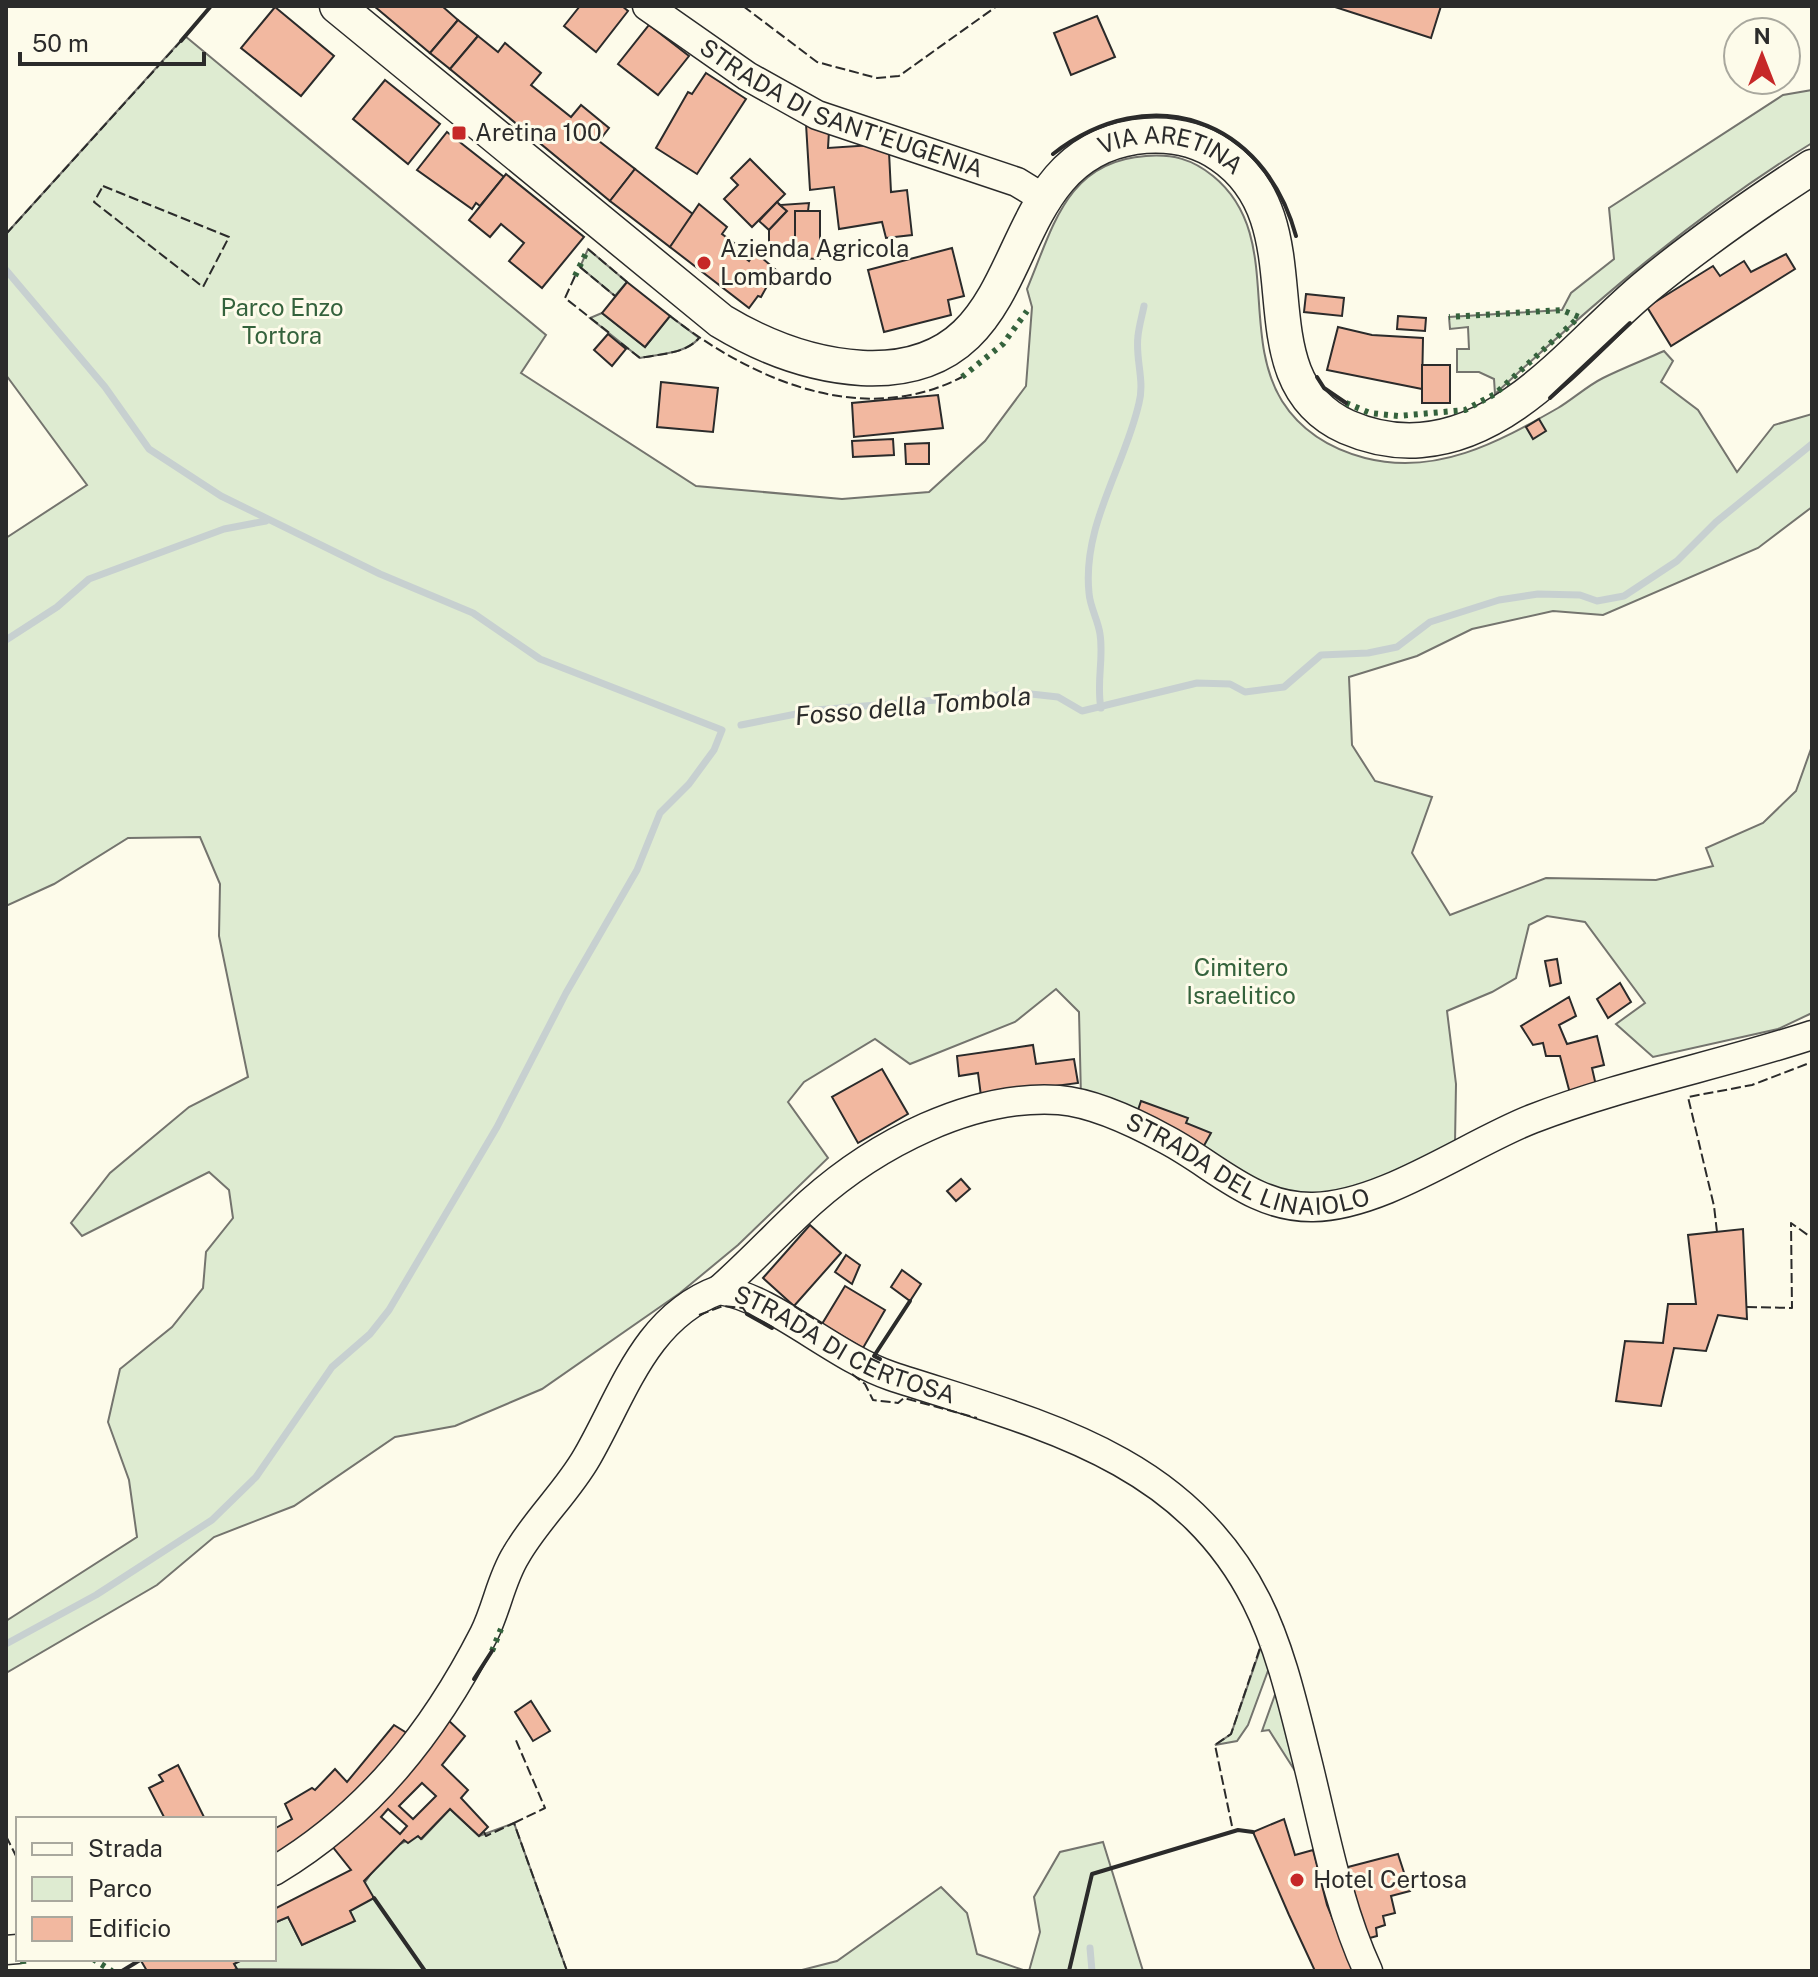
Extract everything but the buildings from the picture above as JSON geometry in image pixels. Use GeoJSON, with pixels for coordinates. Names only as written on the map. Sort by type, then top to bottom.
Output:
{"type":"FeatureCollection","features":[{"type":"Feature","properties":{"kind":"main road","name":"VIA ARETINA"},"geometry":{"type":"LineString","coordinates":[[337,6],[705,309],[750,338],[795,356],[834,366],[884,368],[912,364],[943,351],[973,329],[996,298],[1043,198],[1059,175],[1094,148],[1155,135],[1179,137],[1221,155],[1257,192],[1271,223],[1278,253],[1286,346],[1301,388],[1325,415],[1352,429],[1385,438],[1419,440],[1470,430],[1507,410],[1650,283],[1716,232],[1812,167]]}},
{"type":"Feature","properties":{"kind":"street","name":"STRADA DI SANT'EUGENIA"},"geometry":{"type":"LineString","coordinates":[[647,6],[747,76],[817,115],[1017,182],[1043,198]]}},
{"type":"Feature","properties":{"kind":"street","name":"STRADA DEL LINAIOLO"},"geometry":{"type":"LineString","coordinates":[[719,1290],[812,1201],[858,1164],[927,1129],[994,1106],[1060,1100],[1084,1106],[1148,1130],[1259,1197],[1292,1206],[1327,1206],[1368,1195],[1533,1118],[1812,1035]]}},
{"type":"Feature","properties":{"kind":"street","name":"STRADA DI CERTOSA"},"geometry":{"type":"LineString","coordinates":[[276,1870],[344,1823],[417,1742],[477,1647],[515,1556],[579,1470],[642,1353],[660,1331],[689,1305],[719,1290],[751,1299],[869,1368],[1005,1413],[1094,1447],[1143,1474],[1194,1512],[1227,1552],[1262,1614],[1297,1720],[1351,1927],[1368,1971]]}},
{"type":"Feature","properties":{"kind":"green space"},"geometry":{"type":"Polygon","coordinates":[[[185,36],[546,335],[521,373],[696,486],[842,499],[929,492],[985,441],[1026,386],[1032,307],[1027,289],[1066,202],[1080,184],[1097,170],[1119,161],[1146,156],[1174,157],[1197,165],[1213,176],[1234,199],[1247,225],[1254,254],[1263,344],[1270,374],[1282,401],[1298,421],[1340,450],[1365,458],[1417,463],[1465,453],[1535,421],[1603,378],[1664,351],[1673,361],[1661,382],[1698,410],[1737,472],[1774,425],[1812,414],[1812,507],[1758,548],[1603,615],[1553,611],[1472,629],[1417,656],[1349,677],[1352,745],[1375,781],[1432,797],[1412,853],[1450,915],[1546,878],[1656,880],[1713,866],[1706,848],[1763,823],[1796,791],[1812,746],[1812,1013],[1778,1029],[1653,1057],[1616,1024],[1645,1003],[1585,922],[1547,916],[1529,925],[1516,978],[1447,1011],[1456,1084],[1455,1143],[1366,1185],[1309,1197],[1278,1192],[1081,1097],[1079,1012],[1056,989],[1015,1022],[910,1064],[875,1039],[804,1082],[788,1102],[828,1158],[738,1245],[680,1293],[542,1389],[455,1426],[395,1437],[294,1506],[214,1537],[157,1585],[6,1673],[6,1621],[137,1537],[129,1480],[108,1422],[120,1369],[172,1327],[203,1288],[206,1252],[233,1218],[229,1190],[209,1172],[82,1236],[71,1223],[110,1173],[189,1107],[248,1077],[219,936],[220,884],[200,837],[128,838],[54,884],[6,906],[6,538],[87,485],[6,375],[6,234],[185,36]]]}},
{"type":"Feature","properties":{"kind":"green space"},"geometry":{"type":"Polygon","coordinates":[[[1812,90],[1812,143],[1687,229],[1570,326],[1495,394],[1494,379],[1479,372],[1457,372],[1457,349],[1469,349],[1468,327],[1450,329],[1449,317],[1562,310],[1571,293],[1614,259],[1609,208],[1781,96],[1802,96],[1802,92],[1812,90]]]}},
{"type":"Feature","properties":{"kind":"green space"},"geometry":{"type":"Polygon","coordinates":[[[588,249],[627,282],[615,296],[580,267],[588,249]]]}},
{"type":"Feature","properties":{"kind":"green space"},"geometry":{"type":"Polygon","coordinates":[[[602,313],[645,347],[670,316],[699,338],[680,350],[640,358],[590,318],[602,313]]]}},
{"type":"Feature","properties":{"kind":"green space"},"geometry":{"type":"Polygon","coordinates":[[[1263,1641],[1269,1668],[1248,1725],[1237,1741],[1215,1745],[1231,1734],[1263,1641]]]}},
{"type":"Feature","properties":{"kind":"green space"},"geometry":{"type":"Polygon","coordinates":[[[1277,1689],[1297,1774],[1269,1730],[1262,1731],[1277,1689]]]}},
{"type":"Feature","properties":{"kind":"green space"},"geometry":{"type":"Polygon","coordinates":[[[450,1809],[479,1836],[514,1823],[567,1971],[237,1969],[234,1964],[239,1961],[276,1961],[276,1922],[288,1917],[302,1945],[354,1921],[350,1911],[376,1866],[395,1847],[418,1836],[422,1839],[450,1809]]]}},
{"type":"Feature","properties":{"kind":"green space"},"geometry":{"type":"Polygon","coordinates":[[[1103,1842],[1143,1971],[1029,1971],[1040,1932],[1034,1897],[1060,1852],[1103,1842]]]}},
{"type":"Feature","properties":{"kind":"green space"},"geometry":{"type":"Polygon","coordinates":[[[941,1887],[967,1913],[977,1954],[1026,1971],[798,1971],[837,1961],[941,1887]]]}},
{"type":"Feature","properties":{"kind":"waterway"},"geometry":{"type":"LineString","coordinates":[[6,270],[105,387],[149,449],[221,496],[380,574],[473,613],[540,659],[722,730],[714,750],[689,784],[660,813],[637,870],[566,993],[497,1127],[389,1310],[370,1334],[332,1367],[256,1477],[212,1520],[96,1595],[6,1644]]}},
{"type":"Feature","properties":{"kind":"waterway"},"geometry":{"type":"LineString","coordinates":[[1101,708],[1101,643],[1090,598],[1089,568],[1098,520],[1139,403],[1141,386],[1137,345],[1144,306]]}},
{"type":"Feature","properties":{"kind":"waterway","name":"Fosso della Tombola"},"geometry":{"type":"LineString","coordinates":[[741,725],[816,710],[1022,693],[1058,697],[1082,711],[1197,683],[1230,684],[1245,692],[1284,687],[1321,655],[1368,653],[1397,647],[1430,622],[1499,600],[1538,594],[1580,595],[1597,601],[1624,596],[1677,561],[1716,522],[1812,444]]}},
{"type":"Feature","properties":{"kind":"waterway"},"geometry":{"type":"LineString","coordinates":[[6,640],[57,607],[89,579],[224,529],[266,521]]}},
{"type":"Feature","properties":{"kind":"waterway"},"geometry":{"type":"LineString","coordinates":[[1090,1948],[1092,1971]]}},
{"type":"Feature","properties":{"kind":"hedge"},"geometry":{"type":"LineString","coordinates":[[575,276],[588,249]]}},
{"type":"Feature","properties":{"kind":"hedge"},"geometry":{"type":"LineString","coordinates":[[1346,403],[1370,413],[1398,416],[1465,410],[1495,394],[1579,317],[1562,310],[1449,317]]}},
{"type":"Feature","properties":{"kind":"hedge"},"geometry":{"type":"LineString","coordinates":[[962,377],[1003,344],[1027,311]]}},
{"type":"Feature","properties":{"kind":"hedge"},"geometry":{"type":"LineString","coordinates":[[492,1651],[501,1629]]}},
{"type":"Feature","properties":{"kind":"hedge"},"geometry":{"type":"LineString","coordinates":[[23,1961],[24,1971]]}},
{"type":"Feature","properties":{"kind":"hedge"},"geometry":{"type":"LineString","coordinates":[[96,1961],[112,1971]]}},
{"type":"Feature","properties":{"kind":"fence"},"geometry":{"type":"LineString","coordinates":[[743,6],[817,62],[877,78],[899,76],[997,6]]}},
{"type":"Feature","properties":{"kind":"fence"},"geometry":{"type":"LineString","coordinates":[[6,234],[181,41]]}},
{"type":"Feature","properties":{"kind":"fence"},"geometry":{"type":"LineString","coordinates":[[103,186],[229,237],[203,287],[94,202],[103,186]]}},
{"type":"Feature","properties":{"kind":"fence"},"geometry":{"type":"LineString","coordinates":[[588,249],[627,282]]}},
{"type":"Feature","properties":{"kind":"fence"},"geometry":{"type":"LineString","coordinates":[[580,267],[615,296]]}},
{"type":"Feature","properties":{"kind":"fence"},"geometry":{"type":"LineString","coordinates":[[575,276],[565,298],[612,335]]}},
{"type":"Feature","properties":{"kind":"fence"},"geometry":{"type":"LineString","coordinates":[[670,316],[736,359],[772,377],[809,390],[847,397],[886,398],[924,392],[962,377]]}},
{"type":"Feature","properties":{"kind":"fence"},"geometry":{"type":"LineString","coordinates":[[621,343],[640,358],[680,350],[699,338]]}},
{"type":"Feature","properties":{"kind":"fence"},"geometry":{"type":"LineString","coordinates":[[1717,1232],[1714,1206],[1688,1097],[1752,1085],[1812,1062]]}},
{"type":"Feature","properties":{"kind":"fence"},"geometry":{"type":"LineString","coordinates":[[1747,1307],[1792,1308],[1791,1223],[1812,1238]]}},
{"type":"Feature","properties":{"kind":"fence"},"geometry":{"type":"LineString","coordinates":[[699,1315],[723,1306],[743,1308],[747,1314]]}},
{"type":"Feature","properties":{"kind":"fence"},"geometry":{"type":"LineString","coordinates":[[794,1306],[822,1324]]}},
{"type":"Feature","properties":{"kind":"fence"},"geometry":{"type":"LineString","coordinates":[[852,1374],[865,1384],[873,1400],[898,1403],[904,1398],[977,1418]]}},
{"type":"Feature","properties":{"kind":"fence"},"geometry":{"type":"LineString","coordinates":[[1232,1826],[1215,1745],[1231,1734],[1261,1645]]}},
{"type":"Feature","properties":{"kind":"fence"},"geometry":{"type":"LineString","coordinates":[[514,1823],[545,1808],[515,1738]]}},
{"type":"Feature","properties":{"kind":"fence"},"geometry":{"type":"LineString","coordinates":[[484,1832],[486,1836],[514,1823],[567,1971]]}},
{"type":"Feature","properties":{"kind":"fence"},"geometry":{"type":"LineString","coordinates":[[6,1836],[16,1856]]}},
{"type":"Feature","properties":{"kind":"wall"},"geometry":{"type":"LineString","coordinates":[[181,41],[211,6]]}},
{"type":"Feature","properties":{"kind":"wall"},"geometry":{"type":"LineString","coordinates":[[1053,154],[1090,131],[1127,119],[1164,116],[1199,123],[1231,138],[1258,163],[1280,196],[1296,236]]}},
{"type":"Feature","properties":{"kind":"wall"},"geometry":{"type":"LineString","coordinates":[[1550,398],[1630,323]]}},
{"type":"Feature","properties":{"kind":"wall"},"geometry":{"type":"LineString","coordinates":[[1317,377],[1324,388],[1346,403]]}},
{"type":"Feature","properties":{"kind":"wall"},"geometry":{"type":"LineString","coordinates":[[880,1359],[874,1356],[910,1301]]}},
{"type":"Feature","properties":{"kind":"wall"},"geometry":{"type":"LineString","coordinates":[[747,1314],[772,1328]]}},
{"type":"Feature","properties":{"kind":"wall"},"geometry":{"type":"LineString","coordinates":[[474,1679],[492,1651]]}},
{"type":"Feature","properties":{"kind":"wall"},"geometry":{"type":"LineString","coordinates":[[1069,1971],[1092,1874],[1238,1830],[1253,1832]]}},
{"type":"Feature","properties":{"kind":"wall"},"geometry":{"type":"LineString","coordinates":[[374,1898],[425,1971]]}},
{"type":"Feature","properties":{"kind":"wall"},"geometry":{"type":"LineString","coordinates":[[122,1971],[138,1961]]}},
{"type":"Feature","properties":{"kind":"place","name":"Aretina 100"},"geometry":{"type":"Point","coordinates":[459,133]}},
{"type":"Feature","properties":{"kind":"place","name":"Azienda Agricola Lombardo"},"geometry":{"type":"Point","coordinates":[704,263]}},
{"type":"Feature","properties":{"kind":"place","name":"Hotel Certosa"},"geometry":{"type":"Point","coordinates":[1297,1880]}},
{"type":"Feature","properties":{"kind":"park label","name":"Parco Enzo Tortora"},"geometry":{"type":"Point","coordinates":[282,322]}},
{"type":"Feature","properties":{"kind":"park label","name":"Cimitero Israelitico"},"geometry":{"type":"Point","coordinates":[1241,982]}}]}
